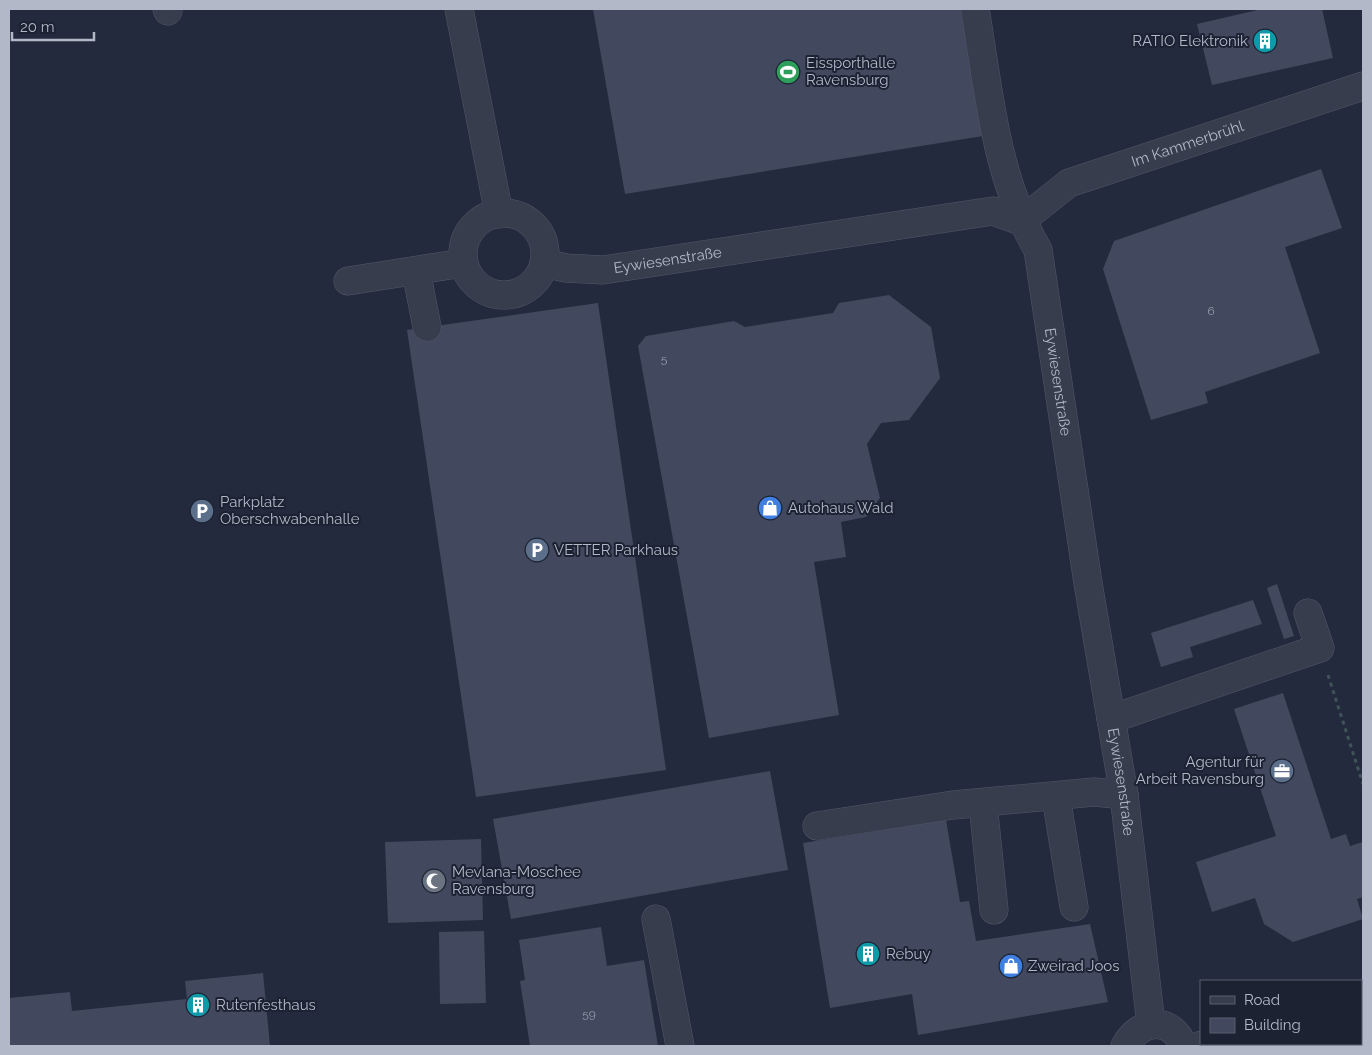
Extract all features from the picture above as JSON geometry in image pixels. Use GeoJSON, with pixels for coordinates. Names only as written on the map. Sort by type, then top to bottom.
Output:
{"type":"FeatureCollection","features":[{"type":"Feature","properties":{"kind":"street"},"geometry":{"type":"LineString","coordinates":[[459,9],[499,214]]}},
{"type":"Feature","properties":{"kind":"street"},"geometry":{"type":"LineString","coordinates":[[975,9],[999,152],[1021,221]]}},
{"type":"Feature","properties":{"kind":"street","name":"Im Kammerbrühl"},"geometry":{"type":"LineString","coordinates":[[1021,221],[1069,183],[1363,86]]}},
{"type":"Feature","properties":{"kind":"street","name":"Eywiesenstraße"},"geometry":{"type":"LineString","coordinates":[[544,263],[566,268],[603,270],[993,211],[1021,221],[1038,250],[1088,583],[1124,794],[1151,1024]]}},
{"type":"Feature","properties":{"kind":"street"},"geometry":{"type":"LineString","coordinates":[[499,214],[512,214],[524,219],[534,227],[543,244],[544,263],[539,275],[521,292],[497,295],[485,291],[468,274],[464,263],[463,249],[467,236],[475,225],[486,217],[499,214]]}},
{"type":"Feature","properties":{"kind":"street"},"geometry":{"type":"LineString","coordinates":[[348,281],[464,263]]}},
{"type":"Feature","properties":{"kind":"street"},"geometry":{"type":"LineString","coordinates":[[416,271],[427,327]]}},
{"type":"Feature","properties":{"kind":"street"},"geometry":{"type":"LineString","coordinates":[[1111,719],[1320,648],[1308,613]]}},
{"type":"Feature","properties":{"kind":"street"},"geometry":{"type":"LineString","coordinates":[[816,826],[953,806],[1094,792],[1124,794]]}},
{"type":"Feature","properties":{"kind":"street"},"geometry":{"type":"LineString","coordinates":[[1056,797],[1074,907]]}},
{"type":"Feature","properties":{"kind":"street"},"geometry":{"type":"LineString","coordinates":[[982,804],[994,910]]}},
{"type":"Feature","properties":{"kind":"street"},"geometry":{"type":"LineString","coordinates":[[656,919],[680,1046]]}},
{"type":"Feature","properties":{"kind":"street"},"geometry":{"type":"LineString","coordinates":[[1125,1046],[1130,1036],[1138,1029],[1151,1024],[1161,1025],[1174,1031],[1183,1046]]}},
{"type":"Feature","properties":{"kind":"path"},"geometry":{"type":"LineString","coordinates":[[1320,648],[1363,784]]}},
{"type":"Feature","properties":{"kind":"building","name":"Eissporthalle Ravensburg"},"geometry":{"type":"Polygon","coordinates":[[[593,9],[962,9],[983,136],[625,194],[593,9]]]}},
{"type":"Feature","properties":{"kind":"building","name":"RATIO Elektronik"},"geometry":{"type":"Polygon","coordinates":[[[1262,9],[1322,9],[1333,58],[1212,85],[1197,24],[1262,9]]]}},
{"type":"Feature","properties":{"kind":"building"},"geometry":{"type":"Polygon","coordinates":[[[1321,169],[1342,228],[1285,247],[1320,353],[1205,392],[1208,403],[1151,420],[1103,269],[1114,241],[1321,169]]]}},
{"type":"Feature","properties":{"kind":"building","name":"Autohaus Wald"},"geometry":{"type":"Polygon","coordinates":[[[889,295],[931,327],[940,378],[909,420],[881,423],[867,444],[880,498],[866,517],[841,522],[846,557],[814,562],[839,715],[709,738],[638,346],[646,336],[734,321],[745,327],[833,313],[839,303],[889,295]]]}},
{"type":"Feature","properties":{"kind":"building","name":"VETTER Parkhaus"},"geometry":{"type":"Polygon","coordinates":[[[598,303],[666,770],[476,797],[407,330],[598,303]]]}},
{"type":"Feature","properties":{"kind":"building"},"geometry":{"type":"Polygon","coordinates":[[[1277,584],[1294,636],[1284,639],[1267,588],[1277,584]]]}},
{"type":"Feature","properties":{"kind":"building"},"geometry":{"type":"Polygon","coordinates":[[[1253,600],[1262,624],[1190,647],[1193,657],[1161,667],[1151,633],[1253,600]]]}},
{"type":"Feature","properties":{"kind":"building","name":"Agentur für Arbeit Ravensburg"},"geometry":{"type":"Polygon","coordinates":[[[1283,693],[1331,839],[1346,834],[1350,846],[1363,842],[1363,897],[1357,899],[1363,919],[1293,942],[1264,924],[1255,898],[1212,912],[1196,862],[1276,836],[1234,709],[1283,693]]]}},
{"type":"Feature","properties":{"kind":"building"},"geometry":{"type":"Polygon","coordinates":[[[770,771],[788,870],[511,919],[493,819],[770,771]]]}},
{"type":"Feature","properties":{"kind":"building"},"geometry":{"type":"Polygon","coordinates":[[[946,820],[960,902],[969,901],[976,941],[1090,924],[1108,1002],[918,1035],[912,994],[830,1008],[803,843],[946,820]]]}},
{"type":"Feature","properties":{"kind":"building","name":"Mevlana-Moschee Ravensburg"},"geometry":{"type":"Polygon","coordinates":[[[481,839],[483,920],[388,923],[385,842],[481,839]]]}},
{"type":"Feature","properties":{"kind":"building"},"geometry":{"type":"Polygon","coordinates":[[[601,927],[607,966],[644,960],[658,1046],[530,1046],[520,981],[525,980],[519,940],[601,927]]]}},
{"type":"Feature","properties":{"kind":"building"},"geometry":{"type":"Polygon","coordinates":[[[484,931],[486,1003],[440,1004],[439,932],[484,931]]]}},
{"type":"Feature","properties":{"kind":"building","name":"Rutenfesthaus"},"geometry":{"type":"Polygon","coordinates":[[[263,973],[270,1046],[9,1046],[9,998],[70,992],[72,1011],[187,999],[185,981],[263,973]]]}},
{"type":"Feature","properties":{"kind":"place","name":"RATIO Elektronik"},"geometry":{"type":"Point","coordinates":[1265,41]}},
{"type":"Feature","properties":{"kind":"place","name":"Eissporthalle Ravensburg"},"geometry":{"type":"Point","coordinates":[788,72]}},
{"type":"Feature","properties":{"kind":"place","name":"Autohaus Wald"},"geometry":{"type":"Point","coordinates":[770,508]}},
{"type":"Feature","properties":{"kind":"place","name":"Parkplatz Oberschwabenhalle"},"geometry":{"type":"Point","coordinates":[202,511]}},
{"type":"Feature","properties":{"kind":"place","name":"VETTER Parkhaus"},"geometry":{"type":"Point","coordinates":[537,550]}},
{"type":"Feature","properties":{"kind":"place","name":"Agentur für Arbeit Ravensburg"},"geometry":{"type":"Point","coordinates":[1282,771]}},
{"type":"Feature","properties":{"kind":"place","name":"Mevlana-Moschee Ravensburg"},"geometry":{"type":"Point","coordinates":[434,881]}},
{"type":"Feature","properties":{"kind":"place","name":"Rebuy"},"geometry":{"type":"Point","coordinates":[868,954]}},
{"type":"Feature","properties":{"kind":"place","name":"Zweirad Joos"},"geometry":{"type":"Point","coordinates":[1011,966]}},
{"type":"Feature","properties":{"kind":"place","name":"Rutenfesthaus"},"geometry":{"type":"Point","coordinates":[198,1005]}}]}
